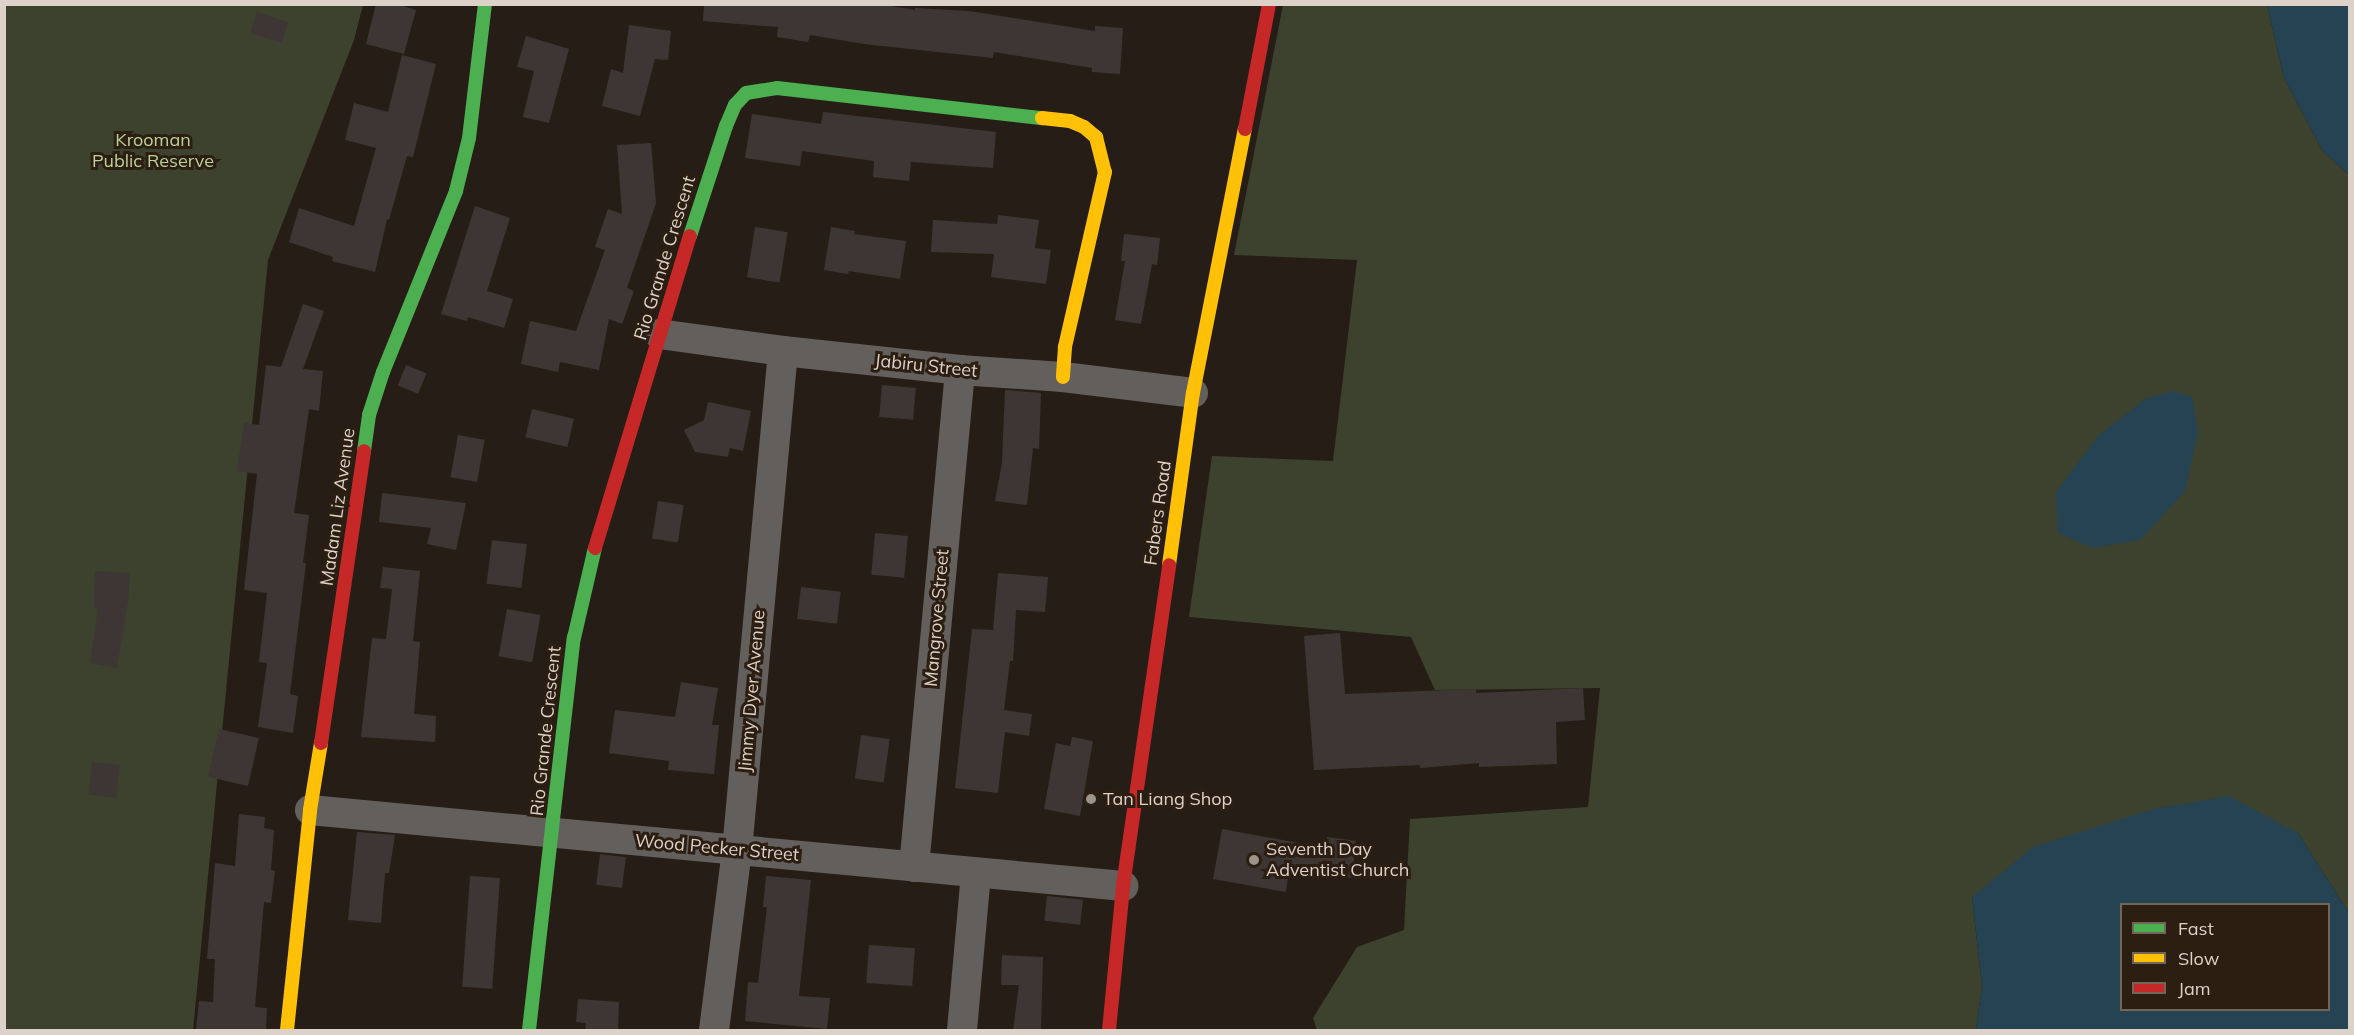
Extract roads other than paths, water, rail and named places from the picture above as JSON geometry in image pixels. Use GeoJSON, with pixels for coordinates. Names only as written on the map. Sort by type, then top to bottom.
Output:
{"type":"FeatureCollection","features":[{"type":"Feature","properties":{"kind":"street","name":"Madam Liz Avenue"},"geometry":{"type":"LineString","coordinates":[[287,1030],[310,810],[354,532],[369,415],[387,362],[456,191],[470,138],[485,4]]}},
{"type":"Feature","properties":{"kind":"street","name":"Fabers Road"},"geometry":{"type":"LineString","coordinates":[[1109,1030],[1123,886],[1193,393],[1269,4]]}},
{"type":"Feature","properties":{"kind":"street","name":"Rio Grande Crescent"},"geometry":{"type":"LineString","coordinates":[[529,1030],[574,638],[584,587],[614,483],[645,390],[659,334],[726,126],[735,105],[746,93],[777,88],[1070,121],[1096,137],[1102,153],[1105,172],[1065,347],[1063,376]]}},
{"type":"Feature","properties":{"kind":"street","name":"Jabiru Street"},"geometry":{"type":"LineString","coordinates":[[659,334],[783,351],[960,370],[1063,376],[1193,393]]}},
{"type":"Feature","properties":{"kind":"street","name":"Jimmy Dyer Avenue"},"geometry":{"type":"LineString","coordinates":[[714,1030],[737,850],[783,351]]}},
{"type":"Feature","properties":{"kind":"street","name":"Mangrove Street"},"geometry":{"type":"LineString","coordinates":[[915,867],[960,370]]}},
{"type":"Feature","properties":{"kind":"street","name":"Wood Pecker Street"},"geometry":{"type":"LineString","coordinates":[[310,810],[1123,886]]}},
{"type":"Feature","properties":{"kind":"street"},"geometry":{"type":"LineString","coordinates":[[962,1030],[976,873]]}},
{"type":"Feature","properties":{"kind":"water"},"geometry":{"type":"Polygon","coordinates":[[[2267,5],[2349,5],[2349,175],[2322,150],[2284,78],[2267,5]]]}},
{"type":"Feature","properties":{"kind":"water"},"geometry":{"type":"Polygon","coordinates":[[[2172,391],[2192,397],[2198,432],[2185,491],[2140,540],[2093,548],[2058,533],[2056,492],[2098,436],[2145,399],[2172,391]]]}},
{"type":"Feature","properties":{"kind":"water"},"geometry":{"type":"Polygon","coordinates":[[[2229,796],[2298,833],[2349,913],[2349,1030],[1976,1030],[1982,986],[1972,897],[2033,847],[2153,809],[2229,796]]]}},
{"type":"Feature","properties":{"kind":"place","name":"Tan Liang Shop"},"geometry":{"type":"Point","coordinates":[1091,799]}},
{"type":"Feature","properties":{"kind":"place","name":"Seventh Day Adventist Church"},"geometry":{"type":"Point","coordinates":[1254,860]}},
{"type":"Feature","properties":{"kind":"park label","name":"Krooman Public Reserve"},"geometry":{"type":"Point","coordinates":[153,151]}}]}
